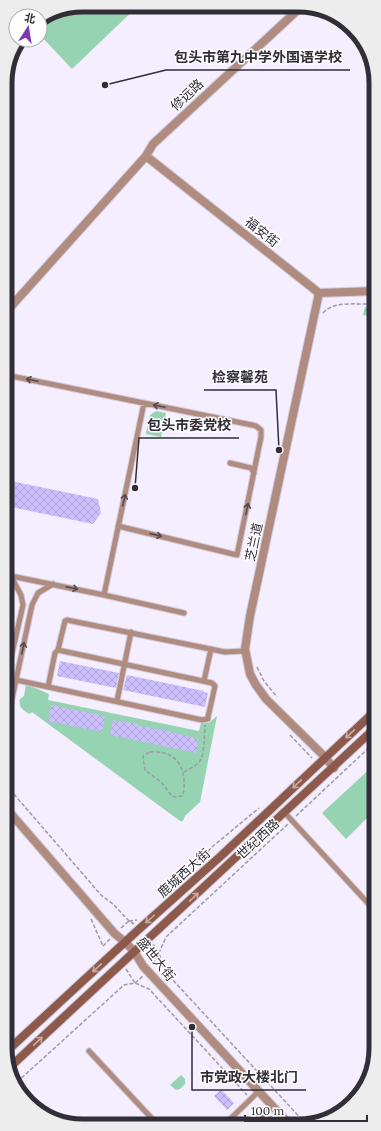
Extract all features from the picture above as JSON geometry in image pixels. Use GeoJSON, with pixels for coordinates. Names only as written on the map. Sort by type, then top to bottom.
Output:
{"type":"FeatureCollection","features":[{"type":"Feature","properties":{"kind":"main road","name":"鹿城西大街"},"geometry":{"type":"LineString","coordinates":[[12,1046],[222,855],[369,717]]}},
{"type":"Feature","properties":{"kind":"main road","name":"鹿城西大街"},"geometry":{"type":"LineString","coordinates":[[14,1064],[369,734]]}},
{"type":"Feature","properties":{"kind":"street","name":"修远路"},"geometry":{"type":"LineString","coordinates":[[12,305],[146,156],[153,144],[296,12]]}},
{"type":"Feature","properties":{"kind":"street","name":"福安街"},"geometry":{"type":"LineString","coordinates":[[146,156],[319,293]]}},
{"type":"Feature","properties":{"kind":"street"},"geometry":{"type":"LineString","coordinates":[[319,293],[369,291]]}},
{"type":"Feature","properties":{"kind":"street","name":"芝兰道"},"geometry":{"type":"LineString","coordinates":[[319,293],[250,616],[245,651],[250,674],[266,699],[332,769]]}},
{"type":"Feature","properties":{"kind":"street","name":"盛世大街"},"geometry":{"type":"LineString","coordinates":[[12,815],[115,934],[126,941],[135,952],[143,966],[284,1119]]}},
{"type":"Feature","properties":{"kind":"lane"},"geometry":{"type":"LineString","coordinates":[[12,376],[252,425],[261,430],[262,437],[237,555],[118,526]]}},
{"type":"Feature","properties":{"kind":"lane"},"geometry":{"type":"LineString","coordinates":[[104,595],[144,403]]}},
{"type":"Feature","properties":{"kind":"lane"},"geometry":{"type":"LineString","coordinates":[[230,463],[251,468],[254,474]]}},
{"type":"Feature","properties":{"kind":"lane"},"geometry":{"type":"LineString","coordinates":[[12,652],[22,605],[21,594],[14,582],[13,576],[184,613]]}},
{"type":"Feature","properties":{"kind":"lane"},"geometry":{"type":"LineString","coordinates":[[12,699],[35,597],[42,590],[53,584]]}},
{"type":"Feature","properties":{"kind":"lane"},"geometry":{"type":"LineString","coordinates":[[48,687],[55,653],[58,650],[65,621],[67,620],[225,652],[245,651]]}},
{"type":"Feature","properties":{"kind":"lane"},"geometry":{"type":"LineString","coordinates":[[117,701],[131,632]]}},
{"type":"Feature","properties":{"kind":"lane"},"geometry":{"type":"LineString","coordinates":[[204,681],[210,649]]}},
{"type":"Feature","properties":{"kind":"lane"},"geometry":{"type":"LineString","coordinates":[[16,680],[206,720],[208,717],[215,686],[212,683],[58,650]]}},
{"type":"Feature","properties":{"kind":"lane"},"geometry":{"type":"LineString","coordinates":[[285,813],[369,904]]}},
{"type":"Feature","properties":{"kind":"lane"},"geometry":{"type":"LineString","coordinates":[[89,1051],[152,1119]]}},
{"type":"Feature","properties":{"kind":"lane"},"geometry":{"type":"LineString","coordinates":[[230,1119],[258,1092]]}},
{"type":"Feature","properties":{"kind":"lane"},"geometry":{"type":"LineString","coordinates":[[258,1119],[272,1106]]}},
{"type":"Feature","properties":{"kind":"path"},"geometry":{"type":"LineString","coordinates":[[321,316],[325,310],[335,306],[369,304]]}},
{"type":"Feature","properties":{"kind":"path"},"geometry":{"type":"LineString","coordinates":[[256,663],[264,681],[280,701]]}},
{"type":"Feature","properties":{"kind":"path"},"geometry":{"type":"LineString","coordinates":[[184,772],[197,765],[200,761],[203,750],[206,720]]}},
{"type":"Feature","properties":{"kind":"path"},"geometry":{"type":"LineString","coordinates":[[290,735],[314,760],[323,759]]}},
{"type":"Feature","properties":{"kind":"path","name":"世纪西路"},"geometry":{"type":"LineString","coordinates":[[160,952],[166,937],[369,748]]}},
{"type":"Feature","properties":{"kind":"path"},"geometry":{"type":"LineString","coordinates":[[150,752],[167,754],[175,759],[184,772],[183,794],[180,797],[172,796],[162,783],[145,770],[143,757],[150,752]]}},
{"type":"Feature","properties":{"kind":"path"},"geometry":{"type":"LineString","coordinates":[[341,760],[347,768]]}},
{"type":"Feature","properties":{"kind":"path"},"geometry":{"type":"LineString","coordinates":[[332,769],[336,779]]}},
{"type":"Feature","properties":{"kind":"path"},"geometry":{"type":"LineString","coordinates":[[12,792],[101,895],[113,904],[129,921]]}},
{"type":"Feature","properties":{"kind":"path"},"geometry":{"type":"LineString","coordinates":[[90,919],[103,946]]}},
{"type":"Feature","properties":{"kind":"path","name":"盛世大街"},"geometry":{"type":"LineString","coordinates":[[160,952],[163,966],[171,978],[301,1119]]}},
{"type":"Feature","properties":{"kind":"path","name":"盛世大街"},"geometry":{"type":"LineString","coordinates":[[20,1079],[124,985],[135,983],[149,989],[251,1099]]}},
{"type":"Feature","properties":{"kind":"path"},"geometry":{"type":"LineString","coordinates":[[264,1114],[269,1119]]}},
{"type":"Feature","properties":{"kind":"green space"},"geometry":{"type":"Polygon","coordinates":[[[132,12],[72,69],[48,44],[48,22],[56,17],[69,13],[132,12]]]}},
{"type":"Feature","properties":{"kind":"green space"},"geometry":{"type":"Polygon","coordinates":[[[365,307],[369,307],[369,316],[363,315],[365,307]]]}},
{"type":"Feature","properties":{"kind":"green space"},"geometry":{"type":"Polygon","coordinates":[[[156,411],[166,413],[161,437],[146,434],[150,415],[156,411]]]}},
{"type":"Feature","properties":{"kind":"green space"},"geometry":{"type":"Polygon","coordinates":[[[26,684],[49,694],[48,700],[199,731],[201,723],[209,723],[217,716],[200,802],[185,816],[183,821],[180,821],[32,712],[30,714],[23,710],[20,706],[20,699],[24,696],[26,684]]]}},
{"type":"Feature","properties":{"kind":"green space"},"geometry":{"type":"Polygon","coordinates":[[[369,770],[369,816],[346,839],[322,813],[369,770]]]}},
{"type":"Feature","properties":{"kind":"green space"},"geometry":{"type":"Polygon","coordinates":[[[181,1075],[185,1079],[185,1084],[180,1089],[176,1090],[170,1085],[181,1075]]]}},
{"type":"Feature","properties":{"kind":"building"},"geometry":{"type":"Polygon","coordinates":[[[12,481],[98,499],[101,513],[93,524],[12,507],[12,481]]]}},
{"type":"Feature","properties":{"kind":"building"},"geometry":{"type":"Polygon","coordinates":[[[60,661],[119,673],[116,688],[57,676],[60,661]]]}},
{"type":"Feature","properties":{"kind":"building"},"geometry":{"type":"Polygon","coordinates":[[[127,675],[204,691],[203,692],[208,693],[205,707],[123,690],[127,675]]]}},
{"type":"Feature","properties":{"kind":"building"},"geometry":{"type":"Polygon","coordinates":[[[51,705],[105,717],[102,732],[48,721],[51,705]]]}},
{"type":"Feature","properties":{"kind":"building"},"geometry":{"type":"Polygon","coordinates":[[[113,720],[138,724],[138,726],[164,730],[198,739],[196,753],[110,735],[113,720]]]}},
{"type":"Feature","properties":{"kind":"building"},"geometry":{"type":"Polygon","coordinates":[[[221,1089],[234,1103],[227,1110],[214,1096],[221,1089]]]}},
{"type":"Feature","properties":{"kind":"place","name":"包头市第九中学外国语学校"},"geometry":{"type":"Point","coordinates":[105,85]}},
{"type":"Feature","properties":{"kind":"place","name":"检察馨苑"},"geometry":{"type":"Point","coordinates":[279,450]}},
{"type":"Feature","properties":{"kind":"place","name":"包头市委党校"},"geometry":{"type":"Point","coordinates":[135,488]}},
{"type":"Feature","properties":{"kind":"place","name":"市党政大楼北门"},"geometry":{"type":"Point","coordinates":[192,1027]}}]}
